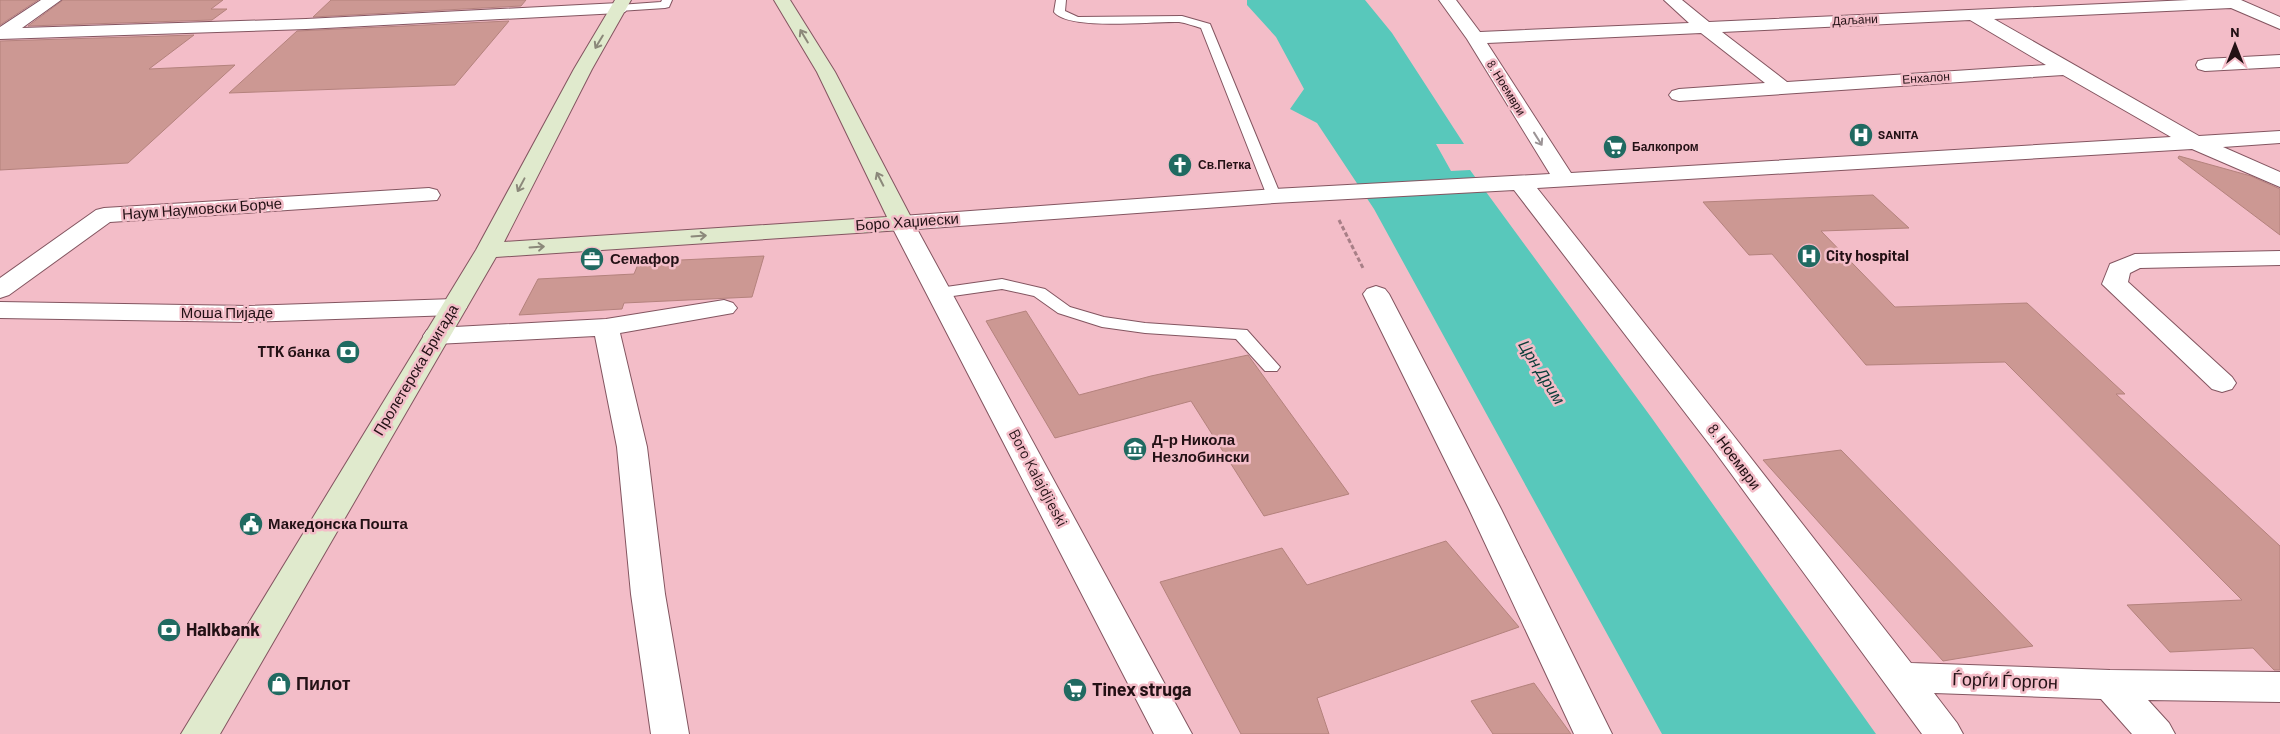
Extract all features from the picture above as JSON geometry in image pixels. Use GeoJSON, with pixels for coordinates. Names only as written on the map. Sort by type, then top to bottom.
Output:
{"type":"FeatureCollection","features":[{"type":"Feature","properties":{"kind":"street"},"geometry":{"type":"LineString","coordinates":[[53,0],[1,34],[306,24],[621,4]]}},
{"type":"Feature","properties":{"kind":"street"},"geometry":{"type":"LineString","coordinates":[[782,0],[826,72],[902,223]]}},
{"type":"Feature","properties":{"kind":"street","name":"8. Ноември"},"geometry":{"type":"LineString","coordinates":[[1446,0],[1475,38],[1564,179]]}},
{"type":"Feature","properties":{"kind":"street"},"geometry":{"type":"LineString","coordinates":[[1672,0],[1783,88]]}},
{"type":"Feature","properties":{"kind":"street"},"geometry":{"type":"LineString","coordinates":[[1950,0],[2143,114],[2195,142],[2280,180]]}},
{"type":"Feature","properties":{"kind":"street"},"geometry":{"type":"LineString","coordinates":[[2231,2],[2280,24]]}},
{"type":"Feature","properties":{"kind":"street","name":"Даљани"},"geometry":{"type":"LineString","coordinates":[[1475,38],[2231,2]]}},
{"type":"Feature","properties":{"kind":"street","name":"Пролетерска Бригада"},"geometry":{"type":"LineString","coordinates":[[200,734],[488,250],[574,87],[621,4]]}},
{"type":"Feature","properties":{"kind":"street"},"geometry":{"type":"LineString","coordinates":[[2205,65],[2280,61]]}},
{"type":"Feature","properties":{"kind":"street","name":"Енхалон"},"geometry":{"type":"LineString","coordinates":[[1679,95],[2068,69]]}},
{"type":"Feature","properties":{"kind":"street","name":"Боро Хаџиески"},"geometry":{"type":"LineString","coordinates":[[488,250],[1274,196],[1643,176],[2280,137]]}},
{"type":"Feature","properties":{"kind":"street","name":"8. Ноември"},"geometry":{"type":"LineString","coordinates":[[1520,182],[1723,442],[1944,734]]}},
{"type":"Feature","properties":{"kind":"street","name":"Наум Наумовски Борче"},"geometry":{"type":"LineString","coordinates":[[0,290],[104,215],[429,195]]}},
{"type":"Feature","properties":{"kind":"street","name":"Boro Kalajdjieski"},"geometry":{"type":"LineString","coordinates":[[902,223],[1174,734]]}},
{"type":"Feature","properties":{"kind":"street"},"geometry":{"type":"LineString","coordinates":[[2222,383],[2115,284],[2120,269],[2135,261],[2280,258]]}},
{"type":"Feature","properties":{"kind":"street"},"geometry":{"type":"LineString","coordinates":[[1371,283],[1480,501],[1593,734]]}},
{"type":"Feature","properties":{"kind":"street","name":"Моша Пијаде"},"geometry":{"type":"LineString","coordinates":[[0,310],[248,314],[454,307]]}},
{"type":"Feature","properties":{"kind":"street"},"geometry":{"type":"LineString","coordinates":[[436,336],[606,327],[724,308]]}},
{"type":"Feature","properties":{"kind":"street"},"geometry":{"type":"LineString","coordinates":[[606,327],[632,447],[648,594],[670,734]]}},
{"type":"Feature","properties":{"kind":"street","name":"Ѓорѓи Ѓоргон"},"geometry":{"type":"LineString","coordinates":[[1900,677],[2110,685],[2280,687]]}},
{"type":"Feature","properties":{"kind":"street"},"geometry":{"type":"LineString","coordinates":[[2110,685],[2156,734]]}},
{"type":"Feature","properties":{"kind":"lane"},"geometry":{"type":"LineString","coordinates":[[621,4],[665,5],[667,0]]}},
{"type":"Feature","properties":{"kind":"lane"},"geometry":{"type":"LineString","coordinates":[[1061,0],[1059,12],[1064,16],[1077,20],[1182,19],[1206,26],[1274,196]]}},
{"type":"Feature","properties":{"kind":"lane"},"geometry":{"type":"LineString","coordinates":[[939,293],[1002,284],[1039,292],[1064,310],[1102,322],[1145,328],[1241,334],[1270,367]]}},
{"type":"Feature","properties":{"kind":"path"},"geometry":{"type":"LineString","coordinates":[[1325,193],[1371,283]]}},
{"type":"Feature","properties":{"kind":"water","name":"Црн Дрим"},"geometry":{"type":"Polygon","coordinates":[[[1247,0],[1365,0],[1392,33],[1464,144],[1436,144],[1451,171],[1470,170],[1651,417],[1876,734],[1662,734],[1374,209],[1317,123],[1290,109],[1304,89],[1276,37],[1247,5],[1247,0]]]}},
{"type":"Feature","properties":{"kind":"building"},"geometry":{"type":"Polygon","coordinates":[[[0,0],[38,0],[0,25],[0,0]]]}},
{"type":"Feature","properties":{"kind":"building"},"geometry":{"type":"Polygon","coordinates":[[[63,0],[223,0],[211,9],[227,9],[212,20],[28,26],[63,0]]]}},
{"type":"Feature","properties":{"kind":"building"},"geometry":{"type":"Polygon","coordinates":[[[331,0],[526,0],[521,6],[313,17],[331,0]]]}},
{"type":"Feature","properties":{"kind":"building"},"geometry":{"type":"Polygon","coordinates":[[[509,21],[455,85],[229,93],[297,31],[509,21]]]}},
{"type":"Feature","properties":{"kind":"building"},"geometry":{"type":"Polygon","coordinates":[[[194,35],[149,69],[235,65],[128,163],[0,170],[0,41],[194,35]]]}},
{"type":"Feature","properties":{"kind":"building"},"geometry":{"type":"Polygon","coordinates":[[[2179,156],[2251,176],[2280,189],[2280,235],[2178,158],[2179,156]]]}},
{"type":"Feature","properties":{"kind":"building"},"geometry":{"type":"Polygon","coordinates":[[[1873,195],[1909,228],[1821,231],[1895,307],[2027,303],[2125,394],[2116,394],[2280,546],[2280,670],[2274,670],[2253,648],[2170,652],[2127,605],[2242,600],[2005,362],[1866,365],[1772,254],[1749,255],[1703,202],[1873,195]]]}},
{"type":"Feature","properties":{"kind":"building"},"geometry":{"type":"Polygon","coordinates":[[[764,256],[752,297],[624,303],[622,309],[519,315],[538,279],[634,274],[639,262],[764,256]]]}},
{"type":"Feature","properties":{"kind":"building"},"geometry":{"type":"Polygon","coordinates":[[[1026,311],[1079,395],[1151,376],[1248,355],[1349,494],[1264,516],[1191,401],[1055,438],[986,321],[1026,311]]]}},
{"type":"Feature","properties":{"kind":"building"},"geometry":{"type":"Polygon","coordinates":[[[1841,450],[2033,646],[1943,661],[1763,460],[1841,450]]]}},
{"type":"Feature","properties":{"kind":"building"},"geometry":{"type":"Polygon","coordinates":[[[1446,541],[1519,627],[1317,698],[1329,734],[1241,734],[1160,582],[1282,548],[1307,585],[1446,541]]]}},
{"type":"Feature","properties":{"kind":"building"},"geometry":{"type":"Polygon","coordinates":[[[1534,683],[1571,734],[1493,734],[1471,701],[1534,683]]]}},
{"type":"Feature","properties":{"kind":"place","name":"SANITA"},"geometry":{"type":"Point","coordinates":[1861,135]}},
{"type":"Feature","properties":{"kind":"place","name":"Балкопром"},"geometry":{"type":"Point","coordinates":[1615,147]}},
{"type":"Feature","properties":{"kind":"place","name":"Св.Петка"},"geometry":{"type":"Point","coordinates":[1180,165]}},
{"type":"Feature","properties":{"kind":"place","name":"City hospital"},"geometry":{"type":"Point","coordinates":[1809,256]}},
{"type":"Feature","properties":{"kind":"place","name":"Семафор"},"geometry":{"type":"Point","coordinates":[592,259]}},
{"type":"Feature","properties":{"kind":"place","name":"TTK банка"},"geometry":{"type":"Point","coordinates":[348,352]}},
{"type":"Feature","properties":{"kind":"place","name":"Д-р Никола Незлобински"},"geometry":{"type":"Point","coordinates":[1135,449]}},
{"type":"Feature","properties":{"kind":"place","name":"Македонска Пошта"},"geometry":{"type":"Point","coordinates":[251,524]}},
{"type":"Feature","properties":{"kind":"place","name":"Halkbank"},"geometry":{"type":"Point","coordinates":[169,630]}},
{"type":"Feature","properties":{"kind":"place","name":"Пилот"},"geometry":{"type":"Point","coordinates":[279,684]}},
{"type":"Feature","properties":{"kind":"place","name":"Tinex struga"},"geometry":{"type":"Point","coordinates":[1075,690]}}]}
